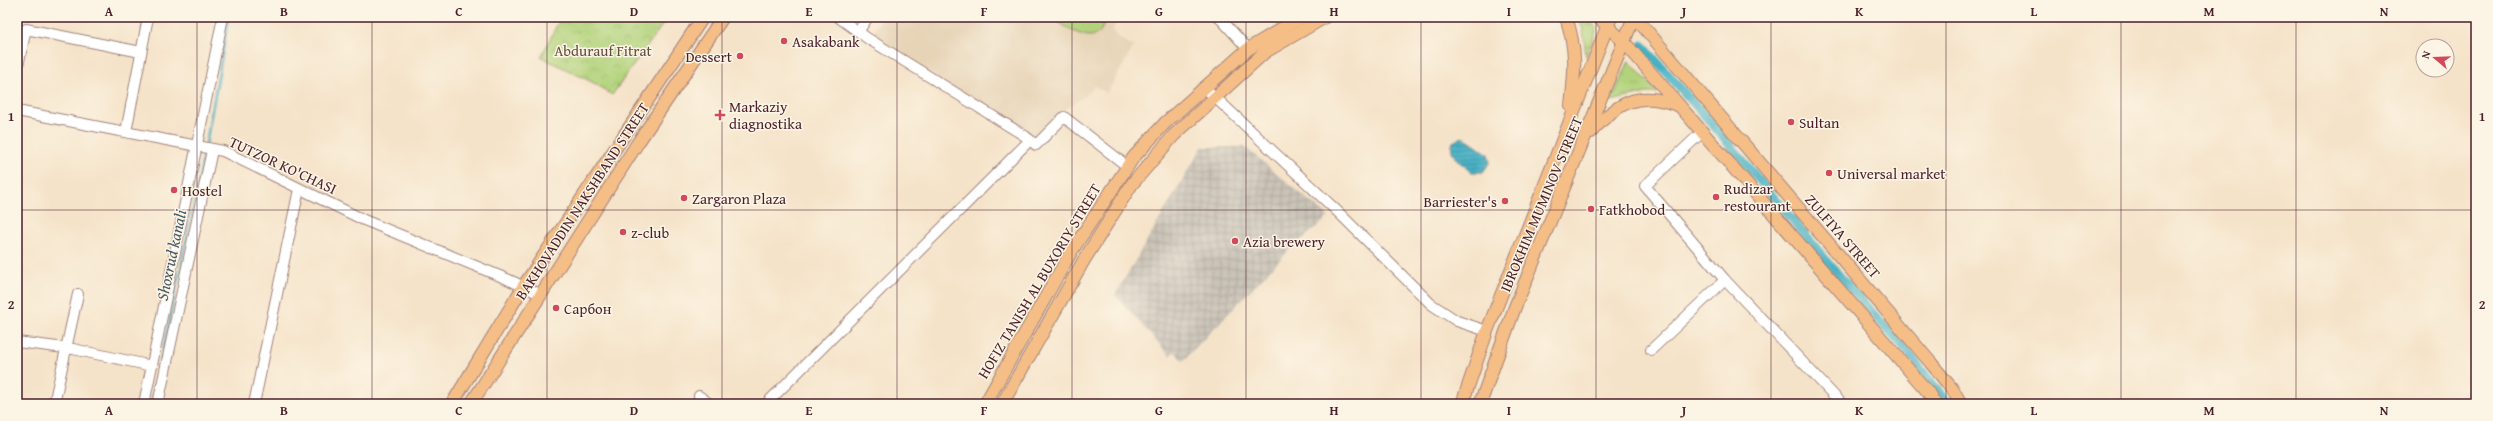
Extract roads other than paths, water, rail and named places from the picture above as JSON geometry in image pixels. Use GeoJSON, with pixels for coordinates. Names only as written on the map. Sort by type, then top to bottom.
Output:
{"type":"FeatureCollection","features":[{"type":"Feature","properties":{"kind":"main road","name":"BAKHOVADDIN NAKSHBAND STREET"},"geometry":{"type":"LineString","coordinates":[[452,404],[523,287],[703,17]]}},
{"type":"Feature","properties":{"kind":"main road","name":"BAKHOVADDIN NAKSHBAND STREET"},"geometry":{"type":"LineString","coordinates":[[471,404],[639,141],[724,17]]}},
{"type":"Feature","properties":{"kind":"main road","name":"HOFIZ TANISH AL BUXORIY STREET"},"geometry":{"type":"LineString","coordinates":[[985,404],[1070,252],[1127,166],[1148,140],[1204,88],[1256,48],[1301,17]]}},
{"type":"Feature","properties":{"kind":"main road"},"geometry":{"type":"LineString","coordinates":[[1256,48],[1325,17]]}},
{"type":"Feature","properties":{"kind":"main road"},"geometry":{"type":"LineString","coordinates":[[1566,17],[1573,38],[1576,67],[1568,126]]}},
{"type":"Feature","properties":{"kind":"main road","name":"IBROKHIM MUMINOV STREET"},"geometry":{"type":"LineString","coordinates":[[1480,404],[1515,307],[1635,17]]}},
{"type":"Feature","properties":{"kind":"main road","name":"ZULFIYA STREET"},"geometry":{"type":"LineString","coordinates":[[1635,17],[1954,390],[1960,404]]}},
{"type":"Feature","properties":{"kind":"main road"},"geometry":{"type":"LineString","coordinates":[[1605,20],[1701,133],[1928,392],[1935,404]]}},
{"type":"Feature","properties":{"kind":"main road","name":"IBROKHIM MUMINOV STREET"},"geometry":{"type":"LineString","coordinates":[[1462,404],[1487,331],[1568,126],[1605,20]]}},
{"type":"Feature","properties":{"kind":"main road","name":"HOFIZ TANISH AL BUXORIY STREET"},"geometry":{"type":"LineString","coordinates":[[1002,404],[1084,260],[1132,184],[1174,134],[1215,98],[1256,48]]}},
{"type":"Feature","properties":{"kind":"main road"},"geometry":{"type":"LineString","coordinates":[[1585,139],[1606,115],[1626,102],[1642,99],[1663,99],[1678,105]]}},
{"type":"Feature","properties":{"kind":"main road"},"geometry":{"type":"LineString","coordinates":[[1499,301],[1515,307]]}},
{"type":"Feature","properties":{"kind":"street"},"geometry":{"type":"LineString","coordinates":[[126,132],[148,17]]}},
{"type":"Feature","properties":{"kind":"street"},"geometry":{"type":"LineString","coordinates":[[144,404],[223,17]]}},
{"type":"Feature","properties":{"kind":"street"},"geometry":{"type":"LineString","coordinates":[[838,17],[858,32],[1036,145],[1064,117],[1127,166]]}},
{"type":"Feature","properties":{"kind":"street"},"geometry":{"type":"LineString","coordinates":[[858,32],[868,17]]}},
{"type":"Feature","properties":{"kind":"street"},"geometry":{"type":"LineString","coordinates":[[1219,17],[1256,48]]}},
{"type":"Feature","properties":{"kind":"street"},"geometry":{"type":"LineString","coordinates":[[17,70],[26,29],[141,52]]}},
{"type":"Feature","properties":{"kind":"street"},"geometry":{"type":"LineString","coordinates":[[1204,88],[1338,212],[1431,304],[1457,321],[1487,331]]}},
{"type":"Feature","properties":{"kind":"street","name":"TUTZOR KO'CHASI"},"geometry":{"type":"LineString","coordinates":[[17,111],[223,151],[364,220],[540,294]]}},
{"type":"Feature","properties":{"kind":"street"},"geometry":{"type":"LineString","coordinates":[[1701,133],[1645,186],[1725,280],[1842,404]]}},
{"type":"Feature","properties":{"kind":"street"},"geometry":{"type":"LineString","coordinates":[[766,404],[1030,140]]}},
{"type":"Feature","properties":{"kind":"street"},"geometry":{"type":"LineString","coordinates":[[158,404],[212,150]]}},
{"type":"Feature","properties":{"kind":"street"},"geometry":{"type":"LineString","coordinates":[[254,404],[299,189]]}},
{"type":"Feature","properties":{"kind":"street"},"geometry":{"type":"LineString","coordinates":[[1651,350],[1725,280]]}},
{"type":"Feature","properties":{"kind":"street"},"geometry":{"type":"LineString","coordinates":[[54,404],[78,294]]}},
{"type":"Feature","properties":{"kind":"street"},"geometry":{"type":"LineString","coordinates":[[17,342],[66,348],[152,366]]}},
{"type":"Feature","properties":{"kind":"street"},"geometry":{"type":"LineString","coordinates":[[699,396],[710,404]]}},
{"type":"Feature","properties":{"kind":"water"},"geometry":{"type":"Polygon","coordinates":[[[1462,137],[1488,154],[1490,162],[1483,172],[1472,172],[1460,163],[1454,156],[1452,151],[1453,142],[1462,137]]]}},
{"type":"Feature","properties":{"kind":"waterway","name":"Shoxrud kanali"},"geometry":{"type":"LineString","coordinates":[[206,144],[229,17]]}},
{"type":"Feature","properties":{"kind":"waterway"},"geometry":{"type":"LineString","coordinates":[[1642,45],[1714,126],[1836,272],[1914,360],[1948,404]]}},
{"type":"Feature","properties":{"kind":"waterway","name":"Shoxrud kanali"},"geometry":{"type":"LineString","coordinates":[[152,404],[205,149]]}},
{"type":"Feature","properties":{"kind":"place","name":"Asakabank"},"geometry":{"type":"Point","coordinates":[784,41]}},
{"type":"Feature","properties":{"kind":"place","name":"Dessert"},"geometry":{"type":"Point","coordinates":[740,56]}},
{"type":"Feature","properties":{"kind":"place","name":"Markaziy diagnostika"},"geometry":{"type":"Point","coordinates":[720,115]}},
{"type":"Feature","properties":{"kind":"place","name":"Sultan"},"geometry":{"type":"Point","coordinates":[1791,122]}},
{"type":"Feature","properties":{"kind":"place","name":"Universal market"},"geometry":{"type":"Point","coordinates":[1829,173]}},
{"type":"Feature","properties":{"kind":"place","name":"Hostel"},"geometry":{"type":"Point","coordinates":[174,190]}},
{"type":"Feature","properties":{"kind":"place","name":"Rudizar restourant"},"geometry":{"type":"Point","coordinates":[1716,197]}},
{"type":"Feature","properties":{"kind":"place","name":"Zargaron Plaza"},"geometry":{"type":"Point","coordinates":[684,198]}},
{"type":"Feature","properties":{"kind":"place","name":"Barriester's"},"geometry":{"type":"Point","coordinates":[1505,201]}},
{"type":"Feature","properties":{"kind":"place","name":"Fatkhobod"},"geometry":{"type":"Point","coordinates":[1591,209]}},
{"type":"Feature","properties":{"kind":"place","name":"z-club"},"geometry":{"type":"Point","coordinates":[623,232]}},
{"type":"Feature","properties":{"kind":"place","name":"Azia brewery"},"geometry":{"type":"Point","coordinates":[1235,241]}},
{"type":"Feature","properties":{"kind":"place","name":"Сарбон"},"geometry":{"type":"Point","coordinates":[556,308]}},
{"type":"Feature","properties":{"kind":"park label","name":"Abdurauf Fitrat"},"geometry":{"type":"Point","coordinates":[603,50]}}]}
